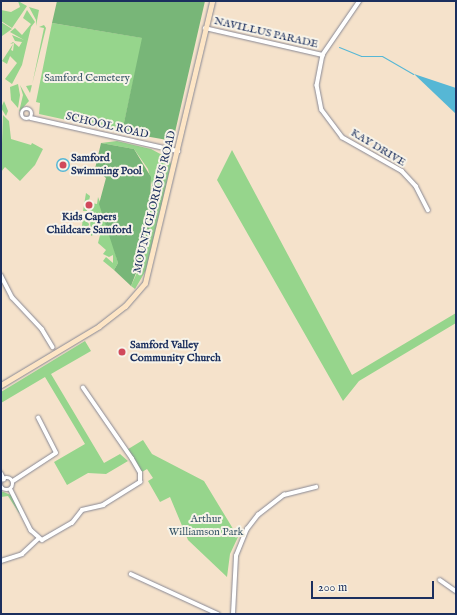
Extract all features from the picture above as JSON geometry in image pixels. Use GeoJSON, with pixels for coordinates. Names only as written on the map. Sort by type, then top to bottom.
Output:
{"type":"FeatureCollection","features":[{"type":"Feature","properties":{"kind":"main road","name":"MOUNT GLORIOUS ROAD"},"geometry":{"type":"LineString","coordinates":[[2,385],[99,326],[125,306],[145,283],[178,151],[212,1]]}},
{"type":"Feature","properties":{"kind":"street"},"geometry":{"type":"LineString","coordinates":[[323,55],[360,1]]}},
{"type":"Feature","properties":{"kind":"street","name":"NAVILLUS PARADE"},"geometry":{"type":"LineString","coordinates":[[206,28],[323,55]]}},
{"type":"Feature","properties":{"kind":"street","name":"KAY DRIVE"},"geometry":{"type":"LineString","coordinates":[[323,55],[317,85],[327,121],[342,137],[402,172],[416,186],[428,210]]}},
{"type":"Feature","properties":{"kind":"street","name":"SCHOOL ROAD"},"geometry":{"type":"LineString","coordinates":[[31,118],[178,151]]}},
{"type":"Feature","properties":{"kind":"street"},"geometry":{"type":"LineString","coordinates":[[1,275],[12,297],[42,330],[53,347]]}},
{"type":"Feature","properties":{"kind":"street"},"geometry":{"type":"LineString","coordinates":[[1,561],[22,554],[38,539],[45,539],[72,523],[82,510],[103,505],[140,482],[140,473],[134,463],[83,388]]}},
{"type":"Feature","properties":{"kind":"street"},"geometry":{"type":"LineString","coordinates":[[38,418],[56,453],[13,481],[11,490],[38,539]]}},
{"type":"Feature","properties":{"kind":"street"},"geometry":{"type":"LineString","coordinates":[[1,473],[4,479],[2,488],[11,490]]}},
{"type":"Feature","properties":{"kind":"street"},"geometry":{"type":"LineString","coordinates":[[4,479],[13,481]]}},
{"type":"Feature","properties":{"kind":"street"},"geometry":{"type":"LineString","coordinates":[[233,614],[236,556],[247,529],[258,515],[284,496],[316,487]]}},
{"type":"Feature","properties":{"kind":"street"},"geometry":{"type":"LineString","coordinates":[[131,574],[218,614]]}},
{"type":"Feature","properties":{"kind":"street"},"geometry":{"type":"LineString","coordinates":[[440,580],[456,591]]}},
{"type":"Feature","properties":{"kind":"green space"},"geometry":{"type":"Polygon","coordinates":[[[18,1],[27,6],[12,28],[1,21],[1,10],[11,12],[20,7],[18,1]]]}},
{"type":"Feature","properties":{"kind":"green space"},"geometry":{"type":"Polygon","coordinates":[[[57,1],[205,1],[173,141],[122,132],[142,38],[52,23],[57,1]]]}},
{"type":"Feature","properties":{"kind":"green space"},"geometry":{"type":"Polygon","coordinates":[[[29,7],[39,10],[36,26],[36,20],[29,7]]]}},
{"type":"Feature","properties":{"kind":"green space"},"geometry":{"type":"Polygon","coordinates":[[[27,10],[35,22],[31,27],[22,65],[12,84],[5,79],[17,63],[10,56],[7,64],[2,61],[13,44],[11,50],[13,51],[14,43],[10,44],[13,42],[19,47],[22,42],[15,41],[12,35],[24,40],[10,32],[15,28],[22,35],[31,24],[23,18],[27,10]]]}},
{"type":"Feature","properties":{"kind":"green space"},"geometry":{"type":"Polygon","coordinates":[[[1,22],[12,29],[2,36],[1,36],[1,22]]]}},
{"type":"Feature","properties":{"kind":"green space","name":"Samford Cemetery"},"geometry":{"type":"Polygon","coordinates":[[[52,23],[143,38],[122,132],[39,114],[40,103],[36,102],[52,23]]]}},
{"type":"Feature","properties":{"kind":"green space"},"geometry":{"type":"Polygon","coordinates":[[[44,25],[46,28],[32,84],[44,28],[39,27],[44,25]]]}},
{"type":"Feature","properties":{"kind":"green space"},"geometry":{"type":"Polygon","coordinates":[[[18,84],[20,95],[18,108],[11,100],[10,87],[18,84]]]}},
{"type":"Feature","properties":{"kind":"green space"},"geometry":{"type":"Polygon","coordinates":[[[20,85],[29,101],[19,112],[23,95],[20,85]]]}},
{"type":"Feature","properties":{"kind":"green space"},"geometry":{"type":"Polygon","coordinates":[[[32,85],[30,93],[26,86],[32,85]]]}},
{"type":"Feature","properties":{"kind":"green space"},"geometry":{"type":"Polygon","coordinates":[[[4,101],[8,111],[6,116],[1,108],[4,101]]]}},
{"type":"Feature","properties":{"kind":"green space"},"geometry":{"type":"Polygon","coordinates":[[[3,115],[9,121],[11,139],[31,145],[32,143],[43,149],[35,165],[20,181],[5,167],[1,172],[3,115]]]}},
{"type":"Feature","properties":{"kind":"green space"},"geometry":{"type":"Polygon","coordinates":[[[117,141],[151,149],[168,158],[171,164],[149,265],[135,289],[131,286],[143,259],[152,185],[148,169],[134,149],[101,143],[117,141]]]}},
{"type":"Feature","properties":{"kind":"green space"},"geometry":{"type":"Polygon","coordinates":[[[101,143],[134,149],[151,177],[149,239],[131,286],[114,270],[118,263],[99,204],[106,178],[95,169],[101,143]]]}},
{"type":"Feature","properties":{"kind":"green space"},"geometry":{"type":"Polygon","coordinates":[[[232,150],[352,375],[456,313],[456,323],[359,381],[343,401],[217,180],[232,150]]]}},
{"type":"Feature","properties":{"kind":"green space"},"geometry":{"type":"Polygon","coordinates":[[[86,193],[90,196],[87,211],[83,211],[86,193]]]}},
{"type":"Feature","properties":{"kind":"green space"},"geometry":{"type":"Polygon","coordinates":[[[98,197],[106,217],[90,219],[91,203],[97,204],[98,197]]]}},
{"type":"Feature","properties":{"kind":"green space"},"geometry":{"type":"Polygon","coordinates":[[[83,216],[89,224],[88,233],[82,226],[83,216]]]}},
{"type":"Feature","properties":{"kind":"green space"},"geometry":{"type":"Polygon","coordinates":[[[101,218],[106,218],[118,263],[114,270],[103,261],[106,257],[113,263],[113,255],[109,257],[103,254],[106,250],[98,243],[100,235],[94,225],[101,218]]]}},
{"type":"Feature","properties":{"kind":"green space"},"geometry":{"type":"Polygon","coordinates":[[[90,220],[95,220],[97,233],[91,236],[90,220]]]}},
{"type":"Feature","properties":{"kind":"green space"},"geometry":{"type":"Polygon","coordinates":[[[85,341],[91,351],[51,374],[104,463],[120,454],[128,461],[106,474],[88,473],[67,485],[54,462],[85,444],[45,377],[1,403],[1,392],[85,341]]]}},
{"type":"Feature","properties":{"kind":"green space","name":"Arthur Williamson Park"},"geometry":{"type":"Polygon","coordinates":[[[143,440],[152,454],[204,481],[238,537],[230,554],[227,577],[188,540],[170,497],[160,502],[148,481],[153,478],[147,469],[142,472],[125,451],[143,440]]]}},
{"type":"Feature","properties":{"kind":"green space"},"geometry":{"type":"Polygon","coordinates":[[[1,491],[11,495],[21,512],[19,513],[8,496],[1,497],[1,491]]]}},
{"type":"Feature","properties":{"kind":"water"},"geometry":{"type":"Polygon","coordinates":[[[414,74],[456,88],[456,114],[414,74]]]}},
{"type":"Feature","properties":{"kind":"water","name":"Samford Swimming Pool"},"geometry":{"type":"Polygon","coordinates":[[[60,158],[66,158],[70,162],[70,168],[66,172],[60,172],[56,168],[56,162],[60,158]]]}},
{"type":"Feature","properties":{"kind":"waterway"},"geometry":{"type":"LineString","coordinates":[[339,47],[361,56],[382,56],[413,74]]}},
{"type":"Feature","properties":{"kind":"place","name":"Samford Swimming Pool"},"geometry":{"type":"Point","coordinates":[63,165]}},
{"type":"Feature","properties":{"kind":"place","name":"Kids Capers Childcare Samford"},"geometry":{"type":"Point","coordinates":[89,205]}},
{"type":"Feature","properties":{"kind":"place","name":"Samford Valley Community Church"},"geometry":{"type":"Point","coordinates":[122,352]}}]}
